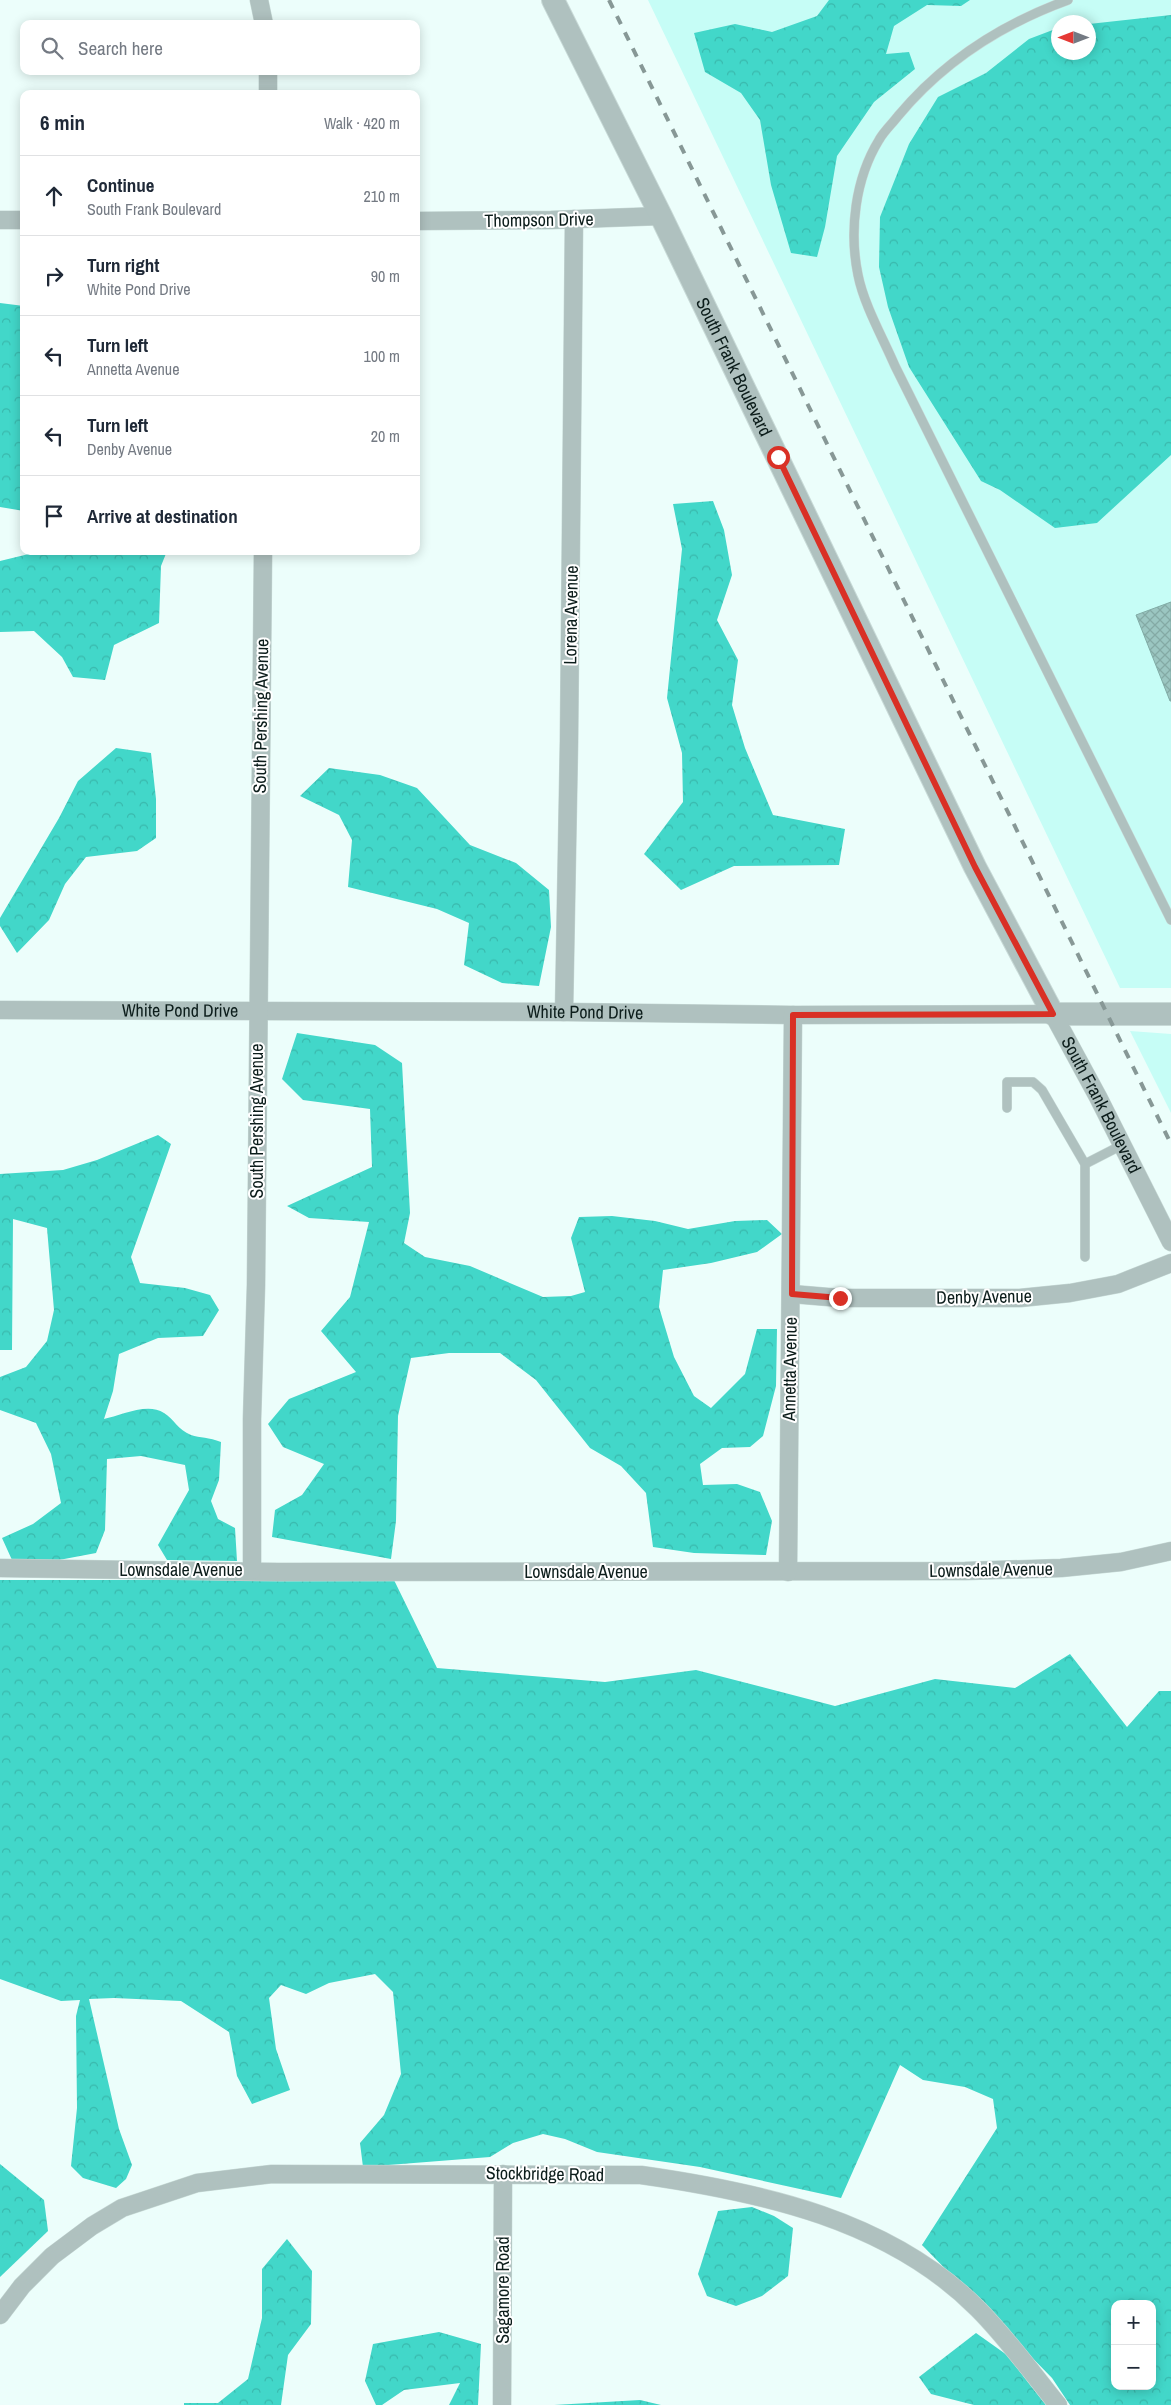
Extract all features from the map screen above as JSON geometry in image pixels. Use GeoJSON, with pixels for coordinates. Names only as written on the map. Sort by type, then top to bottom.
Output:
{"type":"FeatureCollection","features":[{"type":"Feature","properties":{"kind":"street"},"geometry":{"type":"LineString","coordinates":[[259,0],[263,20]]}},
{"type":"Feature","properties":{"kind":"street","name":"South Frank Boulevard"},"geometry":{"type":"LineString","coordinates":[[553,0],[661,216],[971,858],[1171,1242]]}},
{"type":"Feature","properties":{"kind":"street"},"geometry":{"type":"LineString","coordinates":[[268,75],[268,90]]}},
{"type":"Feature","properties":{"kind":"street","name":"Thompson Drive"},"geometry":{"type":"LineString","coordinates":[[420,221],[661,216]]}},
{"type":"Feature","properties":{"kind":"street","name":"Lorena Avenue"},"geometry":{"type":"LineString","coordinates":[[564,1012],[570,702],[574,219]]}},
{"type":"Feature","properties":{"kind":"street"},"geometry":{"type":"LineString","coordinates":[[0,220],[20,220]]}},
{"type":"Feature","properties":{"kind":"street","name":"South Pershing Avenue"},"geometry":{"type":"LineString","coordinates":[[252,1570],[252,1419],[256,1284],[257,1011],[263,555]]}},
{"type":"Feature","properties":{"kind":"street","name":"White Pond Drive"},"geometry":{"type":"LineString","coordinates":[[0,1010],[564,1012],[793,1015],[1171,1014]]}},
{"type":"Feature","properties":{"kind":"street","name":"Annetta Avenue"},"geometry":{"type":"LineString","coordinates":[[788,1572],[792,1294],[793,1015]]}},
{"type":"Feature","properties":{"kind":"street","name":"Denby Avenue"},"geometry":{"type":"LineString","coordinates":[[792,1294],[840,1298],[1020,1298],[1070,1293],[1118,1284],[1171,1263]]}},
{"type":"Feature","properties":{"kind":"street","name":"Lownsdale Avenue"},"geometry":{"type":"LineString","coordinates":[[0,1568],[788,1572],[965,1571],[1061,1568],[1121,1562],[1171,1551]]}},
{"type":"Feature","properties":{"kind":"street","name":"Stockbridge Road"},"geometry":{"type":"LineString","coordinates":[[0,2315],[22,2286],[52,2256],[92,2226],[122,2208],[197,2183],[272,2174],[641,2175],[701,2183],[764,2197],[854,2227],[899,2247],[934,2272],[978,2309],[1058,2405]]}},
{"type":"Feature","properties":{"kind":"street","name":"Sagamore Road"},"geometry":{"type":"LineString","coordinates":[[502,2405],[503,2174]]}},
{"type":"Feature","properties":{"kind":"lane"},"geometry":{"type":"LineString","coordinates":[[1068,0],[1035,12],[978,44],[936,75],[911,101],[879,140],[863,176],[855,211],[858,276],[895,366],[1171,920]]}},
{"type":"Feature","properties":{"kind":"lane"},"geometry":{"type":"LineString","coordinates":[[1007,1108],[1007,1082],[1033,1082],[1042,1090],[1084,1164],[1086,1257]]}},
{"type":"Feature","properties":{"kind":"lane"},"geometry":{"type":"LineString","coordinates":[[1084,1164],[1122,1145]]}},
{"type":"Feature","properties":{"kind":"shaded area"},"geometry":{"type":"Polygon","coordinates":[[[648,0],[1171,0],[1171,988],[1120,988],[648,0]]]}},
{"type":"Feature","properties":{"kind":"shaded area"},"geometry":{"type":"Polygon","coordinates":[[[1130,1031],[1171,1034],[1171,1113],[1130,1031]]]}},
{"type":"Feature","properties":{"kind":"green space"},"geometry":{"type":"Polygon","coordinates":[[[829,0],[970,0],[961,6],[927,5],[894,26],[886,54],[909,52],[915,69],[874,102],[837,156],[825,227],[817,257],[791,253],[771,185],[760,120],[741,93],[705,72],[694,33],[735,24],[772,32],[817,16],[829,0]]]}},
{"type":"Feature","properties":{"kind":"green space"},"geometry":{"type":"Polygon","coordinates":[[[1171,15],[1171,455],[1097,523],[1055,528],[1000,490],[981,481],[909,367],[888,307],[879,267],[880,217],[909,144],[938,97],[986,73],[1029,39],[1051,31],[1051,60],[1096,60],[1096,23],[1171,15]]]}},
{"type":"Feature","properties":{"kind":"green space"},"geometry":{"type":"Polygon","coordinates":[[[0,303],[20,306],[20,510],[0,507],[0,303]]]}},
{"type":"Feature","properties":{"kind":"green space"},"geometry":{"type":"Polygon","coordinates":[[[713,501],[724,530],[732,575],[717,620],[738,660],[732,705],[745,748],[773,815],[845,829],[839,865],[734,866],[681,890],[644,854],[683,802],[682,753],[667,698],[682,549],[673,504],[713,501]]]}},
{"type":"Feature","properties":{"kind":"green space"},"geometry":{"type":"Polygon","coordinates":[[[25,555],[165,555],[161,566],[159,623],[114,645],[105,680],[73,677],[62,657],[34,631],[0,632],[0,561],[25,555]]]}},
{"type":"Feature","properties":{"kind":"green space"},"geometry":{"type":"Polygon","coordinates":[[[116,748],[151,753],[156,799],[156,838],[137,851],[86,857],[65,884],[49,920],[17,953],[0,926],[0,918],[59,818],[78,781],[116,748]]]}},
{"type":"Feature","properties":{"kind":"green space"},"geometry":{"type":"Polygon","coordinates":[[[329,768],[380,775],[417,788],[470,845],[516,863],[549,890],[551,927],[539,986],[502,983],[464,965],[469,923],[437,909],[348,887],[352,840],[339,815],[300,796],[329,768]]]}},
{"type":"Feature","properties":{"kind":"green space"},"geometry":{"type":"Polygon","coordinates":[[[297,1033],[375,1045],[402,1063],[410,1213],[404,1243],[425,1257],[470,1266],[543,1297],[571,1296],[585,1292],[571,1238],[579,1217],[612,1216],[655,1221],[688,1229],[735,1221],[767,1220],[782,1234],[757,1252],[711,1263],[663,1270],[659,1307],[674,1357],[694,1396],[711,1408],[745,1374],[757,1329],[777,1329],[776,1386],[763,1436],[750,1447],[722,1448],[700,1464],[703,1485],[737,1484],[760,1492],[772,1521],[766,1555],[694,1553],[653,1547],[646,1493],[621,1466],[590,1448],[536,1380],[500,1353],[449,1353],[411,1358],[398,1416],[396,1521],[391,1559],[272,1537],[275,1510],[302,1495],[324,1464],[283,1447],[268,1424],[289,1399],[356,1372],[321,1331],[350,1297],[369,1222],[309,1218],[287,1206],[372,1167],[370,1109],[303,1100],[282,1079],[297,1033]]]}},
{"type":"Feature","properties":{"kind":"green space"},"geometry":{"type":"Polygon","coordinates":[[[158,1135],[171,1144],[131,1257],[140,1283],[185,1288],[210,1295],[219,1310],[203,1336],[158,1338],[119,1354],[113,1391],[104,1419],[142,1409],[157,1410],[167,1415],[187,1433],[221,1442],[219,1480],[211,1501],[218,1519],[235,1528],[237,1561],[167,1560],[158,1545],[189,1490],[185,1465],[141,1456],[107,1459],[105,1530],[96,1553],[43,1563],[12,1560],[2,1538],[33,1524],[61,1503],[51,1454],[36,1423],[0,1410],[0,1377],[26,1367],[47,1341],[54,1310],[47,1228],[13,1219],[12,1350],[0,1350],[0,1174],[63,1170],[97,1160],[158,1135]]]}},
{"type":"Feature","properties":{"kind":"green space"},"geometry":{"type":"Polygon","coordinates":[[[0,1580],[394,1580],[437,1668],[605,1682],[696,1670],[835,1706],[935,1679],[1015,1688],[1070,1654],[1127,1727],[1159,1691],[1171,1691],[1171,2405],[1070,2405],[1052,2378],[922,2245],[997,2128],[993,2099],[965,2087],[923,2080],[900,2065],[841,2198],[700,2167],[597,2152],[565,2139],[543,2134],[513,2143],[490,2157],[363,2167],[360,2143],[384,2115],[401,2074],[393,1992],[375,1974],[329,1983],[306,1994],[281,1985],[269,1998],[276,2049],[290,2090],[252,2104],[237,2076],[229,2032],[181,2001],[114,1998],[89,1999],[119,2129],[132,2165],[126,2179],[116,2188],[83,2178],[71,2166],[77,2108],[76,2016],[80,2000],[61,2001],[0,1979],[0,1580]]]}},
{"type":"Feature","properties":{"kind":"green space"},"geometry":{"type":"Polygon","coordinates":[[[0,2164],[44,2200],[48,2231],[0,2277],[0,2164]]]}},
{"type":"Feature","properties":{"kind":"green space"},"geometry":{"type":"Polygon","coordinates":[[[752,2207],[774,2216],[793,2228],[788,2276],[762,2296],[736,2306],[707,2296],[698,2274],[718,2211],[752,2207]]]}},
{"type":"Feature","properties":{"kind":"green space"},"geometry":{"type":"Polygon","coordinates":[[[287,2239],[312,2271],[311,2324],[288,2355],[281,2405],[184,2405],[184,2403],[218,2403],[248,2379],[262,2318],[262,2269],[287,2239]]]}},
{"type":"Feature","properties":{"kind":"green space"},"geometry":{"type":"Polygon","coordinates":[[[439,2332],[481,2344],[478,2405],[449,2405],[460,2383],[404,2390],[382,2405],[376,2405],[365,2381],[373,2344],[439,2332]]]}},
{"type":"Feature","properties":{"kind":"green space"},"geometry":{"type":"Polygon","coordinates":[[[976,2333],[1007,2355],[1046,2405],[974,2405],[931,2394],[919,2377],[976,2333]]]}},
{"type":"Feature","properties":{"kind":"green space"},"geometry":{"type":"Polygon","coordinates":[[[640,2400],[661,2405],[554,2405],[640,2400]]]}},
{"type":"Feature","properties":{"kind":"building"},"geometry":{"type":"Polygon","coordinates":[[[1171,602],[1171,701],[1170,701],[1136,615],[1171,602]]]}},
{"type":"Feature","properties":{"kind":"railway"},"geometry":{"type":"LineString","coordinates":[[609,0],[1171,1144]]}},
{"type":"Feature","properties":{"kind":"route"},"geometry":{"type":"LineString","coordinates":[[778,457],[975,867],[1053,1014],[793,1015],[792,1294],[840,1298]]}}]}
